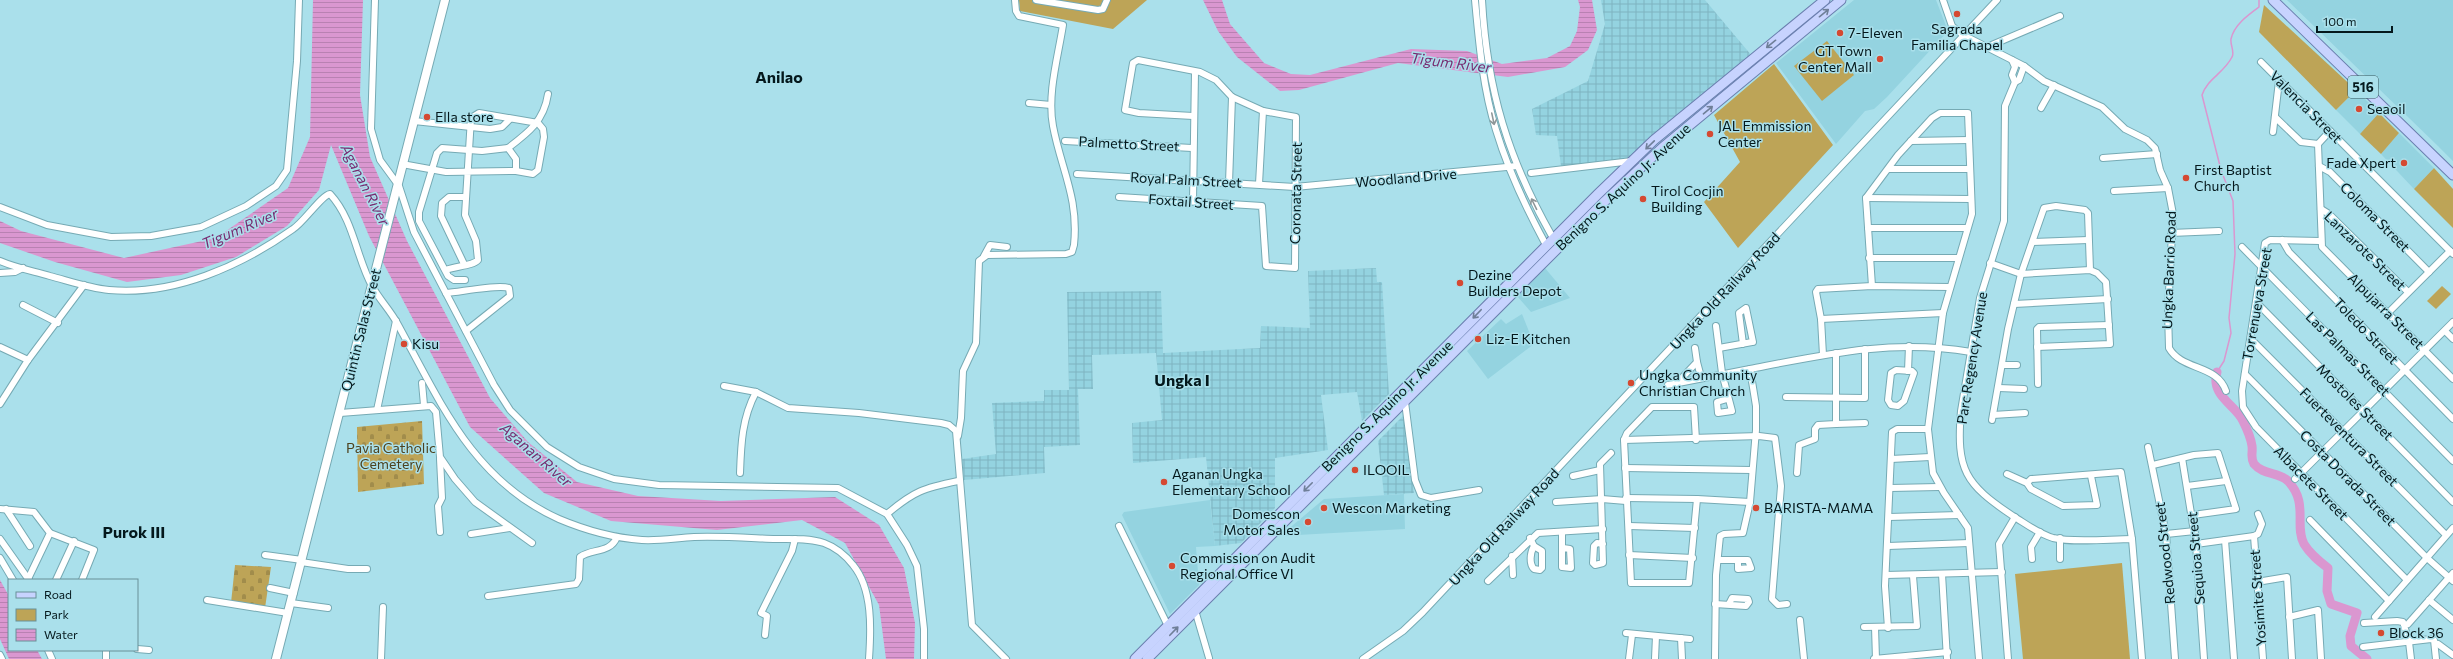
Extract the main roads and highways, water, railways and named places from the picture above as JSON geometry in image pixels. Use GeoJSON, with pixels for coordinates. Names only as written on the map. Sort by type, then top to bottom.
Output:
{"type":"FeatureCollection","features":[{"type":"Feature","properties":{"kind":"main road","name":"Quintin Salas Street"},"geometry":{"type":"LineString","coordinates":[[276,659],[340,413],[371,285],[399,186],[402,164],[445,0]]}},
{"type":"Feature","properties":{"kind":"main road","name":"Benigno S. Aquino Jr. Avenue"},"geometry":{"type":"LineString","coordinates":[[1147,659],[1194,607],[1386,415],[1546,245],[1598,194],[1698,104],[1825,0]]}},
{"type":"Feature","properties":{"kind":"main road","name":"Benigno S. Aquino Jr. Avenue"},"geometry":{"type":"LineString","coordinates":[[1386,415],[1405,402],[1605,201],[1662,148],[1841,0]]}},
{"type":"Feature","properties":{"kind":"main road","name":"516"},"geometry":{"type":"LineString","coordinates":[[2273,0],[2453,175]]}},
{"type":"Feature","properties":{"kind":"main road"},"geometry":{"type":"LineString","coordinates":[[1802,19],[1808,27]]}},
{"type":"Feature","properties":{"kind":"main road"},"geometry":{"type":"LineString","coordinates":[[1598,194],[1605,201]]}},
{"type":"Feature","properties":{"kind":"main road","name":"Benigno S. Aquino Jr. Avenue"},"geometry":{"type":"LineString","coordinates":[[1135,659],[1168,626],[1194,607]]}},
{"type":"Feature","properties":{"kind":"water"},"geometry":{"type":"Polygon","coordinates":[[[313,0],[363,0],[360,95],[370,157],[407,241],[490,398],[528,442],[577,482],[638,496],[721,501],[835,497],[879,525],[904,568],[915,623],[914,659],[886,659],[879,605],[845,543],[802,520],[717,530],[611,521],[544,493],[470,427],[369,236],[331,145],[319,190],[287,226],[236,257],[181,275],[127,282],[55,262],[0,243],[0,221],[21,231],[124,258],[216,238],[288,188],[310,137],[313,0]]]}},
{"type":"Feature","properties":{"kind":"water","name":"Tigum River"},"geometry":{"type":"Polygon","coordinates":[[[1203,0],[1222,0],[1230,24],[1264,63],[1291,74],[1310,75],[1411,49],[1467,51],[1502,64],[1547,58],[1570,46],[1577,31],[1580,7],[1578,0],[1592,0],[1597,30],[1588,50],[1565,67],[1508,77],[1398,63],[1299,90],[1280,91],[1237,57],[1218,31],[1203,0]]]}},
{"type":"Feature","properties":{"kind":"water"},"geometry":{"type":"Polygon","coordinates":[[[0,580],[8,594],[8,651],[38,651],[42,659],[9,659],[0,639],[0,580]]]}},
{"type":"Feature","properties":{"kind":"waterway"},"geometry":{"type":"LineString","coordinates":[[2217,372],[2224,361],[2231,333],[2229,318],[2235,254],[2233,201],[2221,170],[2202,95],[2204,89],[2229,63],[2233,55],[2231,39],[2235,29],[2250,13],[2259,7],[2259,0]]}},
{"type":"Feature","properties":{"kind":"waterway"},"geometry":{"type":"LineString","coordinates":[[2217,372],[2217,388],[2220,394],[2240,415],[2247,430],[2251,443],[2254,464],[2266,472],[2284,478],[2294,489],[2300,506],[2300,529],[2304,544],[2306,548],[2328,568],[2327,591],[2331,604],[2357,613],[2350,636],[2351,646],[2367,659]]}},
{"type":"Feature","properties":{"kind":"place","name":"Sagrada Familia Chapel"},"geometry":{"type":"Point","coordinates":[1957,14]}},
{"type":"Feature","properties":{"kind":"place","name":"7-Eleven"},"geometry":{"type":"Point","coordinates":[1840,33]}},
{"type":"Feature","properties":{"kind":"place","name":"GT Town Center Mall"},"geometry":{"type":"Point","coordinates":[1880,59]}},
{"type":"Feature","properties":{"kind":"place","name":"Seaoil"},"geometry":{"type":"Point","coordinates":[2359,109]}},
{"type":"Feature","properties":{"kind":"place","name":"Ella store"},"geometry":{"type":"Point","coordinates":[427,117]}},
{"type":"Feature","properties":{"kind":"place","name":"JAL Emmission Center"},"geometry":{"type":"Point","coordinates":[1710,134]}},
{"type":"Feature","properties":{"kind":"place","name":"Fade Xpert"},"geometry":{"type":"Point","coordinates":[2404,163]}},
{"type":"Feature","properties":{"kind":"place","name":"First Baptist Church"},"geometry":{"type":"Point","coordinates":[2186,178]}},
{"type":"Feature","properties":{"kind":"place","name":"Tirol Cocjin Building"},"geometry":{"type":"Point","coordinates":[1643,199]}},
{"type":"Feature","properties":{"kind":"place","name":"Dezine Builders Depot"},"geometry":{"type":"Point","coordinates":[1460,283]}},
{"type":"Feature","properties":{"kind":"place","name":"Liz-E Kitchen"},"geometry":{"type":"Point","coordinates":[1478,339]}},
{"type":"Feature","properties":{"kind":"place","name":"Kisu"},"geometry":{"type":"Point","coordinates":[404,344]}},
{"type":"Feature","properties":{"kind":"place","name":"Ungka Community Christian Church"},"geometry":{"type":"Point","coordinates":[1631,383]}},
{"type":"Feature","properties":{"kind":"place","name":"ILOOIL"},"geometry":{"type":"Point","coordinates":[1355,470]}},
{"type":"Feature","properties":{"kind":"place","name":"Aganan Ungka Elementary School"},"geometry":{"type":"Point","coordinates":[1164,482]}},
{"type":"Feature","properties":{"kind":"place","name":"Wescon Marketing"},"geometry":{"type":"Point","coordinates":[1324,508]}},
{"type":"Feature","properties":{"kind":"place","name":"BARISTA-MAMA"},"geometry":{"type":"Point","coordinates":[1756,508]}},
{"type":"Feature","properties":{"kind":"place","name":"Domescon Motor Sales"},"geometry":{"type":"Point","coordinates":[1308,522]}},
{"type":"Feature","properties":{"kind":"place","name":"Commission on Audit Regional Office VI"},"geometry":{"type":"Point","coordinates":[1172,566]}},
{"type":"Feature","properties":{"kind":"place","name":"Block 36"},"geometry":{"type":"Point","coordinates":[2381,633]}},
{"type":"Feature","properties":{"kind":"district","name":"Anilao"},"geometry":{"type":"Point","coordinates":[779,77]}},
{"type":"Feature","properties":{"kind":"district","name":"Ungka I"},"geometry":{"type":"Point","coordinates":[1182,380]}},
{"type":"Feature","properties":{"kind":"district","name":"Purok III"},"geometry":{"type":"Point","coordinates":[134,532]}},
{"type":"Feature","properties":{"kind":"water label","name":"Aganan River"},"geometry":{"type":"Point","coordinates":[365,185]}},
{"type":"Feature","properties":{"kind":"water label","name":"Aganan River"},"geometry":{"type":"Point","coordinates":[536,455]}},
{"type":"Feature","properties":{"kind":"park label","name":"Pavia Catholic Cemetery"},"geometry":{"type":"Point","coordinates":[391,456]}}]}
